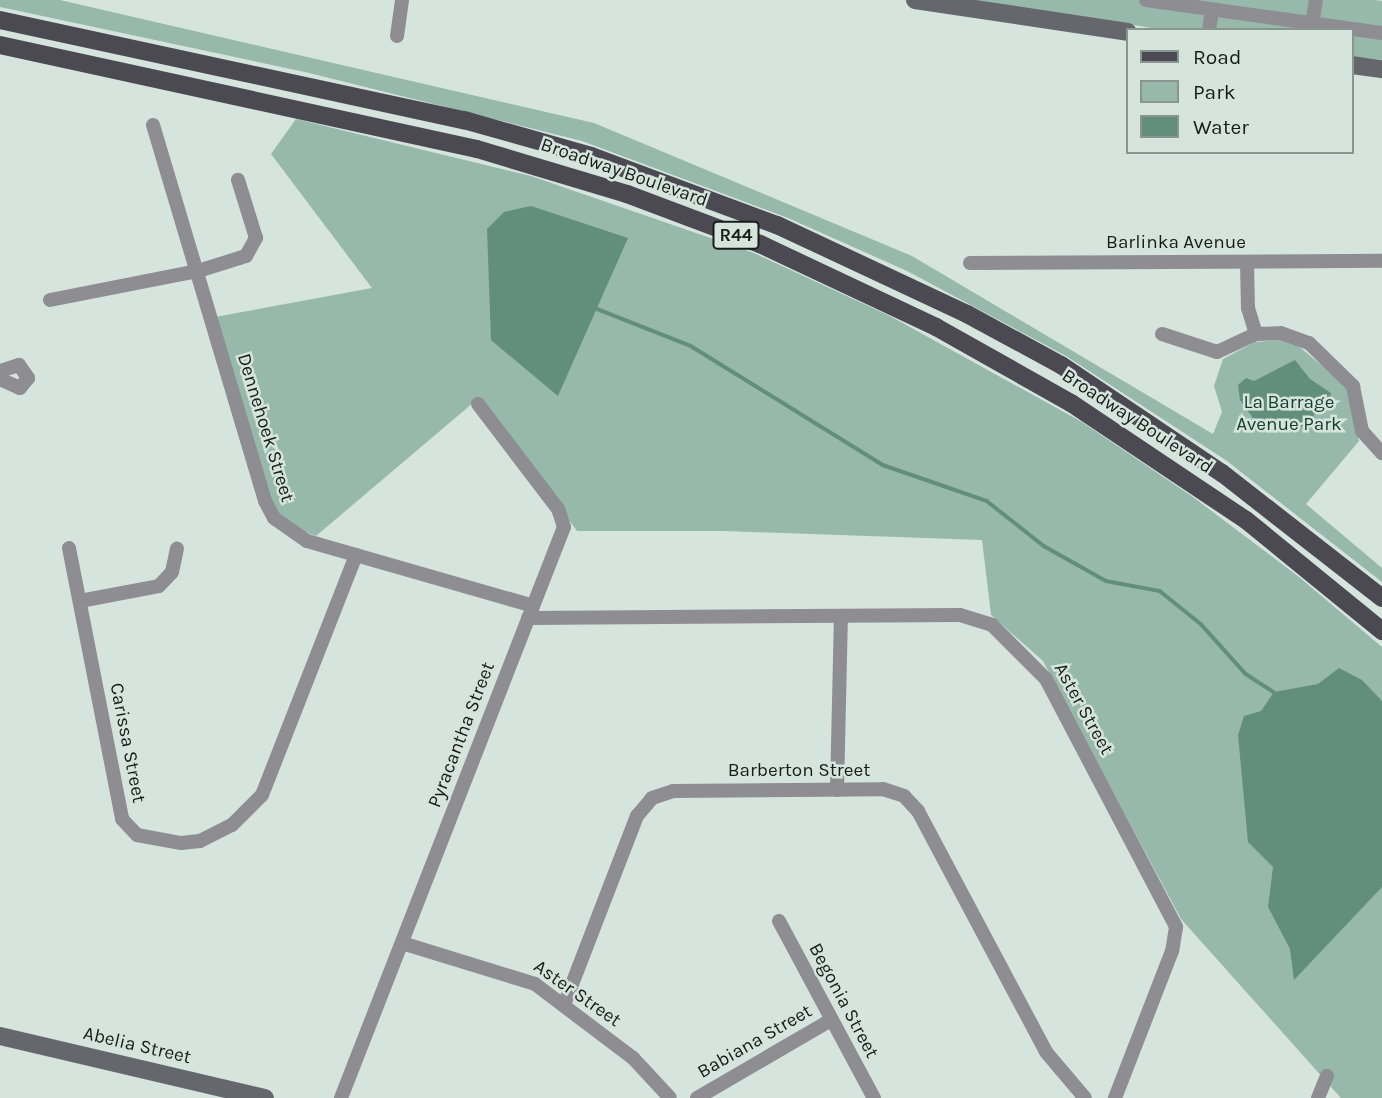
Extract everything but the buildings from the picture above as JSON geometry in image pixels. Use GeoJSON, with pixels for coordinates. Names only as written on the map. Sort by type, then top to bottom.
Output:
{"type":"FeatureCollection","features":[{"type":"Feature","properties":{"kind":"main road","name":"Broadway Boulevard"},"geometry":{"type":"LineString","coordinates":[[0,20],[464,120],[601,160],[777,225],[967,314],[1061,365],[1222,473],[1382,598]]}},
{"type":"Feature","properties":{"kind":"main road","name":"Broadway Boulevard"},"geometry":{"type":"LineString","coordinates":[[0,45],[477,149],[627,194],[760,244],[936,327],[1071,403],[1245,520],[1382,631]]}},
{"type":"Feature","properties":{"kind":"street"},"geometry":{"type":"LineString","coordinates":[[397,36],[402,0]]}},
{"type":"Feature","properties":{"kind":"street"},"geometry":{"type":"LineString","coordinates":[[915,0],[1126,32]]}},
{"type":"Feature","properties":{"kind":"street"},"geometry":{"type":"LineString","coordinates":[[1146,0],[1338,28]]}},
{"type":"Feature","properties":{"kind":"street"},"geometry":{"type":"LineString","coordinates":[[1312,25],[1316,0]]}},
{"type":"Feature","properties":{"kind":"street"},"geometry":{"type":"LineString","coordinates":[[1209,28],[1212,10]]}},
{"type":"Feature","properties":{"kind":"street"},"geometry":{"type":"LineString","coordinates":[[1354,30],[1382,33]]}},
{"type":"Feature","properties":{"kind":"street"},"geometry":{"type":"LineString","coordinates":[[1354,65],[1382,69]]}},
{"type":"Feature","properties":{"kind":"street","name":"Dennehoek Street"},"geometry":{"type":"LineString","coordinates":[[153,125],[269,510],[297,537],[531,612]]}},
{"type":"Feature","properties":{"kind":"street"},"geometry":{"type":"LineString","coordinates":[[50,300],[198,271],[246,256],[254,247],[238,180]]}},
{"type":"Feature","properties":{"kind":"street","name":"Barlinka Avenue"},"geometry":{"type":"LineString","coordinates":[[970,263],[1382,261]]}},
{"type":"Feature","properties":{"kind":"street"},"geometry":{"type":"LineString","coordinates":[[1247,262],[1248,308],[1256,334]]}},
{"type":"Feature","properties":{"kind":"street"},"geometry":{"type":"LineString","coordinates":[[1162,334],[1217,352],[1256,334],[1291,335],[1318,349],[1353,386],[1363,431],[1382,453]]}},
{"type":"Feature","properties":{"kind":"street"},"geometry":{"type":"LineString","coordinates":[[0,371],[19,365],[28,378],[20,388],[0,379]]}},
{"type":"Feature","properties":{"kind":"street","name":"Pyracantha Street"},"geometry":{"type":"LineString","coordinates":[[341,1098],[531,612],[564,520],[478,404]]}},
{"type":"Feature","properties":{"kind":"street","name":"Carissa Street"},"geometry":{"type":"LineString","coordinates":[[69,548],[122,819],[131,831],[144,838],[200,841],[243,818],[262,794],[356,555]]}},
{"type":"Feature","properties":{"kind":"street"},"geometry":{"type":"LineString","coordinates":[[80,601],[159,586],[172,572],[177,549]]}},
{"type":"Feature","properties":{"kind":"street","name":"Aster Street"},"geometry":{"type":"LineString","coordinates":[[531,612],[841,618],[979,617],[1026,654],[1052,690],[1177,932],[1115,1098]]}},
{"type":"Feature","properties":{"kind":"street"},"geometry":{"type":"LineString","coordinates":[[837,790],[841,618]]}},
{"type":"Feature","properties":{"kind":"street","name":"Barberton Street"},"geometry":{"type":"LineString","coordinates":[[564,1005],[637,816],[652,797],[673,791],[883,789],[912,802],[1046,1052],[1085,1098]]}},
{"type":"Feature","properties":{"kind":"street","name":"Begonia Street"},"geometry":{"type":"LineString","coordinates":[[779,921],[873,1098]]}},
{"type":"Feature","properties":{"kind":"street","name":"Aster Street"},"geometry":{"type":"LineString","coordinates":[[402,943],[517,975],[564,1005],[633,1058],[670,1098]]}},
{"type":"Feature","properties":{"kind":"street","name":"Babiana Street"},"geometry":{"type":"LineString","coordinates":[[697,1098],[831,1020]]}},
{"type":"Feature","properties":{"kind":"street","name":"Abelia Street"},"geometry":{"type":"LineString","coordinates":[[0,1036],[265,1098]]}},
{"type":"Feature","properties":{"kind":"street"},"geometry":{"type":"LineString","coordinates":[[1318,1098],[1327,1076]]}},
{"type":"Feature","properties":{"kind":"green space","name":"La Barrage Avenue Park"},"geometry":{"type":"Polygon","coordinates":[[[0,0],[60,0],[594,123],[912,256],[1213,434],[1222,412],[1214,386],[1223,359],[1255,342],[1281,340],[1297,345],[1347,386],[1359,441],[1306,504],[1382,568],[1382,582],[1227,461],[1066,356],[907,271],[788,218],[582,141],[305,72],[0,7],[0,0]]]}},
{"type":"Feature","properties":{"kind":"green space"},"geometry":{"type":"Polygon","coordinates":[[[973,0],[1382,1],[1382,60],[1354,56],[1354,28],[1152,28],[973,0]]]}},
{"type":"Feature","properties":{"kind":"green space"},"geometry":{"type":"Polygon","coordinates":[[[296,119],[531,176],[754,253],[890,316],[1082,422],[1193,497],[1299,577],[1382,647],[1382,1098],[1341,1098],[1181,919],[1043,661],[991,615],[982,540],[724,531],[577,531],[480,397],[316,536],[290,526],[273,507],[215,317],[372,288],[271,154],[296,119]]]}},
{"type":"Feature","properties":{"kind":"water"},"geometry":{"type":"Polygon","coordinates":[[[531,206],[628,238],[558,396],[491,340],[487,229],[504,212],[531,206]]]}},
{"type":"Feature","properties":{"kind":"water"},"geometry":{"type":"Polygon","coordinates":[[[1295,360],[1310,379],[1331,393],[1330,399],[1302,427],[1275,431],[1253,418],[1240,400],[1238,385],[1246,378],[1254,381],[1295,360]]]}},
{"type":"Feature","properties":{"kind":"water"},"geometry":{"type":"Polygon","coordinates":[[[1339,668],[1362,680],[1382,701],[1382,887],[1294,980],[1290,949],[1268,907],[1273,867],[1248,842],[1238,735],[1244,716],[1261,711],[1274,692],[1318,684],[1339,668]]]}},
{"type":"Feature","properties":{"kind":"waterway"},"geometry":{"type":"LineString","coordinates":[[597,309],[691,346],[883,465],[987,501],[1044,546],[1106,581],[1160,591],[1201,624],[1246,674],[1274,692]]}}]}
